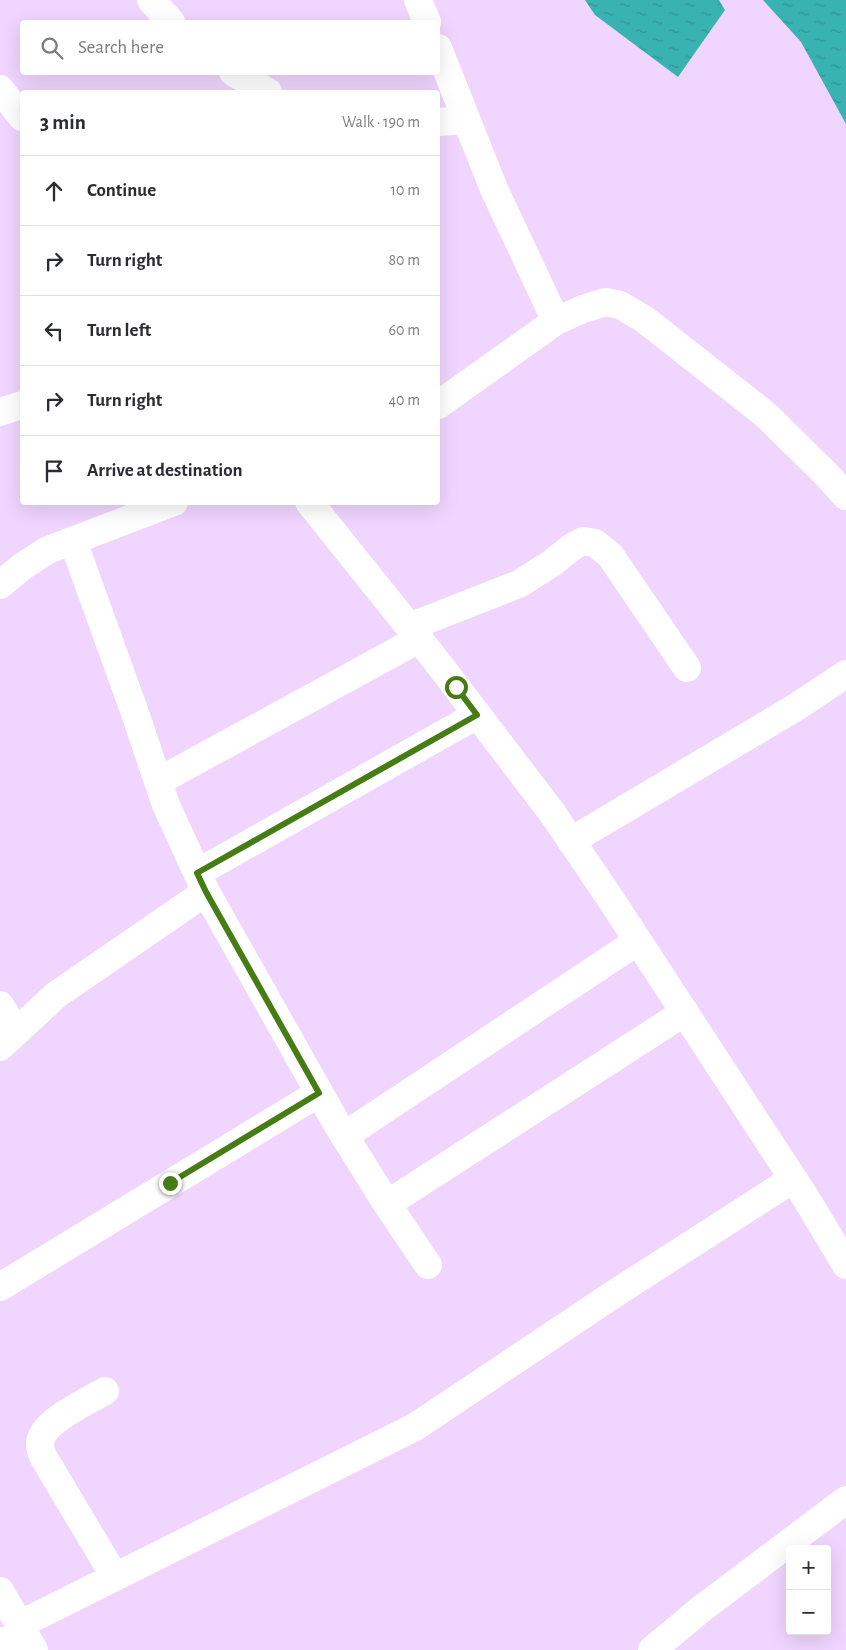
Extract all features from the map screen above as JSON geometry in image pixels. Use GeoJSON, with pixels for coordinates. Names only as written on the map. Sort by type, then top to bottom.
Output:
{"type":"FeatureCollection","features":[{"type":"Feature","properties":{"kind":"street"},"geometry":{"type":"LineString","coordinates":[[151,0],[168,20]]}},
{"type":"Feature","properties":{"kind":"street"},"geometry":{"type":"LineString","coordinates":[[418,0],[426,20]]}},
{"type":"Feature","properties":{"kind":"street"},"geometry":{"type":"LineString","coordinates":[[440,53],[494,189],[556,321]]}},
{"type":"Feature","properties":{"kind":"street"},"geometry":{"type":"LineString","coordinates":[[238,75],[264,90]]}},
{"type":"Feature","properties":{"kind":"street"},"geometry":{"type":"LineString","coordinates":[[0,89],[20,114]]}},
{"type":"Feature","properties":{"kind":"street"},"geometry":{"type":"LineString","coordinates":[[440,122],[466,120]]}},
{"type":"Feature","properties":{"kind":"street"},"geometry":{"type":"LineString","coordinates":[[440,404],[556,321],[583,309],[606,302],[620,305],[644,319],[766,416],[846,496]]}},
{"type":"Feature","properties":{"kind":"street"},"geometry":{"type":"LineString","coordinates":[[0,412],[20,406]]}},
{"type":"Feature","properties":{"kind":"street"},"geometry":{"type":"LineString","coordinates":[[0,585],[23,566],[48,550],[166,505]]}},
{"type":"Feature","properties":{"kind":"street"},"geometry":{"type":"LineString","coordinates":[[311,505],[414,633],[553,814],[793,1178],[846,1265]]}},
{"type":"Feature","properties":{"kind":"street"},"geometry":{"type":"LineString","coordinates":[[72,541],[166,805],[202,882],[344,1136],[386,1204],[428,1265]]}},
{"type":"Feature","properties":{"kind":"street"},"geometry":{"type":"LineString","coordinates":[[158,781],[414,633],[519,584],[583,541],[595,542],[610,555],[687,668]]}},
{"type":"Feature","properties":{"kind":"street"},"geometry":{"type":"LineString","coordinates":[[571,841],[798,706],[846,674]]}},
{"type":"Feature","properties":{"kind":"street"},"geometry":{"type":"LineString","coordinates":[[0,1005],[8,1039],[56,995],[202,882],[477,715]]}},
{"type":"Feature","properties":{"kind":"street"},"geometry":{"type":"LineString","coordinates":[[344,1136],[638,941]]}},
{"type":"Feature","properties":{"kind":"street"},"geometry":{"type":"LineString","coordinates":[[386,1204],[685,1012]]}},
{"type":"Feature","properties":{"kind":"street"},"geometry":{"type":"LineString","coordinates":[[0,1287],[319,1093]]}},
{"type":"Feature","properties":{"kind":"street"},"geometry":{"type":"LineString","coordinates":[[0,1591],[20,1639],[115,1577],[415,1427],[614,1294],[793,1178]]}},
{"type":"Feature","properties":{"kind":"street"},"geometry":{"type":"LineString","coordinates":[[105,1392],[54,1421],[42,1434],[39,1445],[44,1458],[115,1577]]}},
{"type":"Feature","properties":{"kind":"street"},"geometry":{"type":"LineString","coordinates":[[652,1650],[700,1610],[846,1500]]}},
{"type":"Feature","properties":{"kind":"water"},"geometry":{"type":"Polygon","coordinates":[[[585,0],[719,0],[725,10],[678,77],[595,15],[585,0]]]}},
{"type":"Feature","properties":{"kind":"water"},"geometry":{"type":"Polygon","coordinates":[[[763,0],[846,0],[846,124],[801,42],[763,0]]]}},
{"type":"Feature","properties":{"kind":"route"},"geometry":{"type":"LineString","coordinates":[[170,1183],[319,1093],[197,873],[477,715],[456,687]]}}]}
